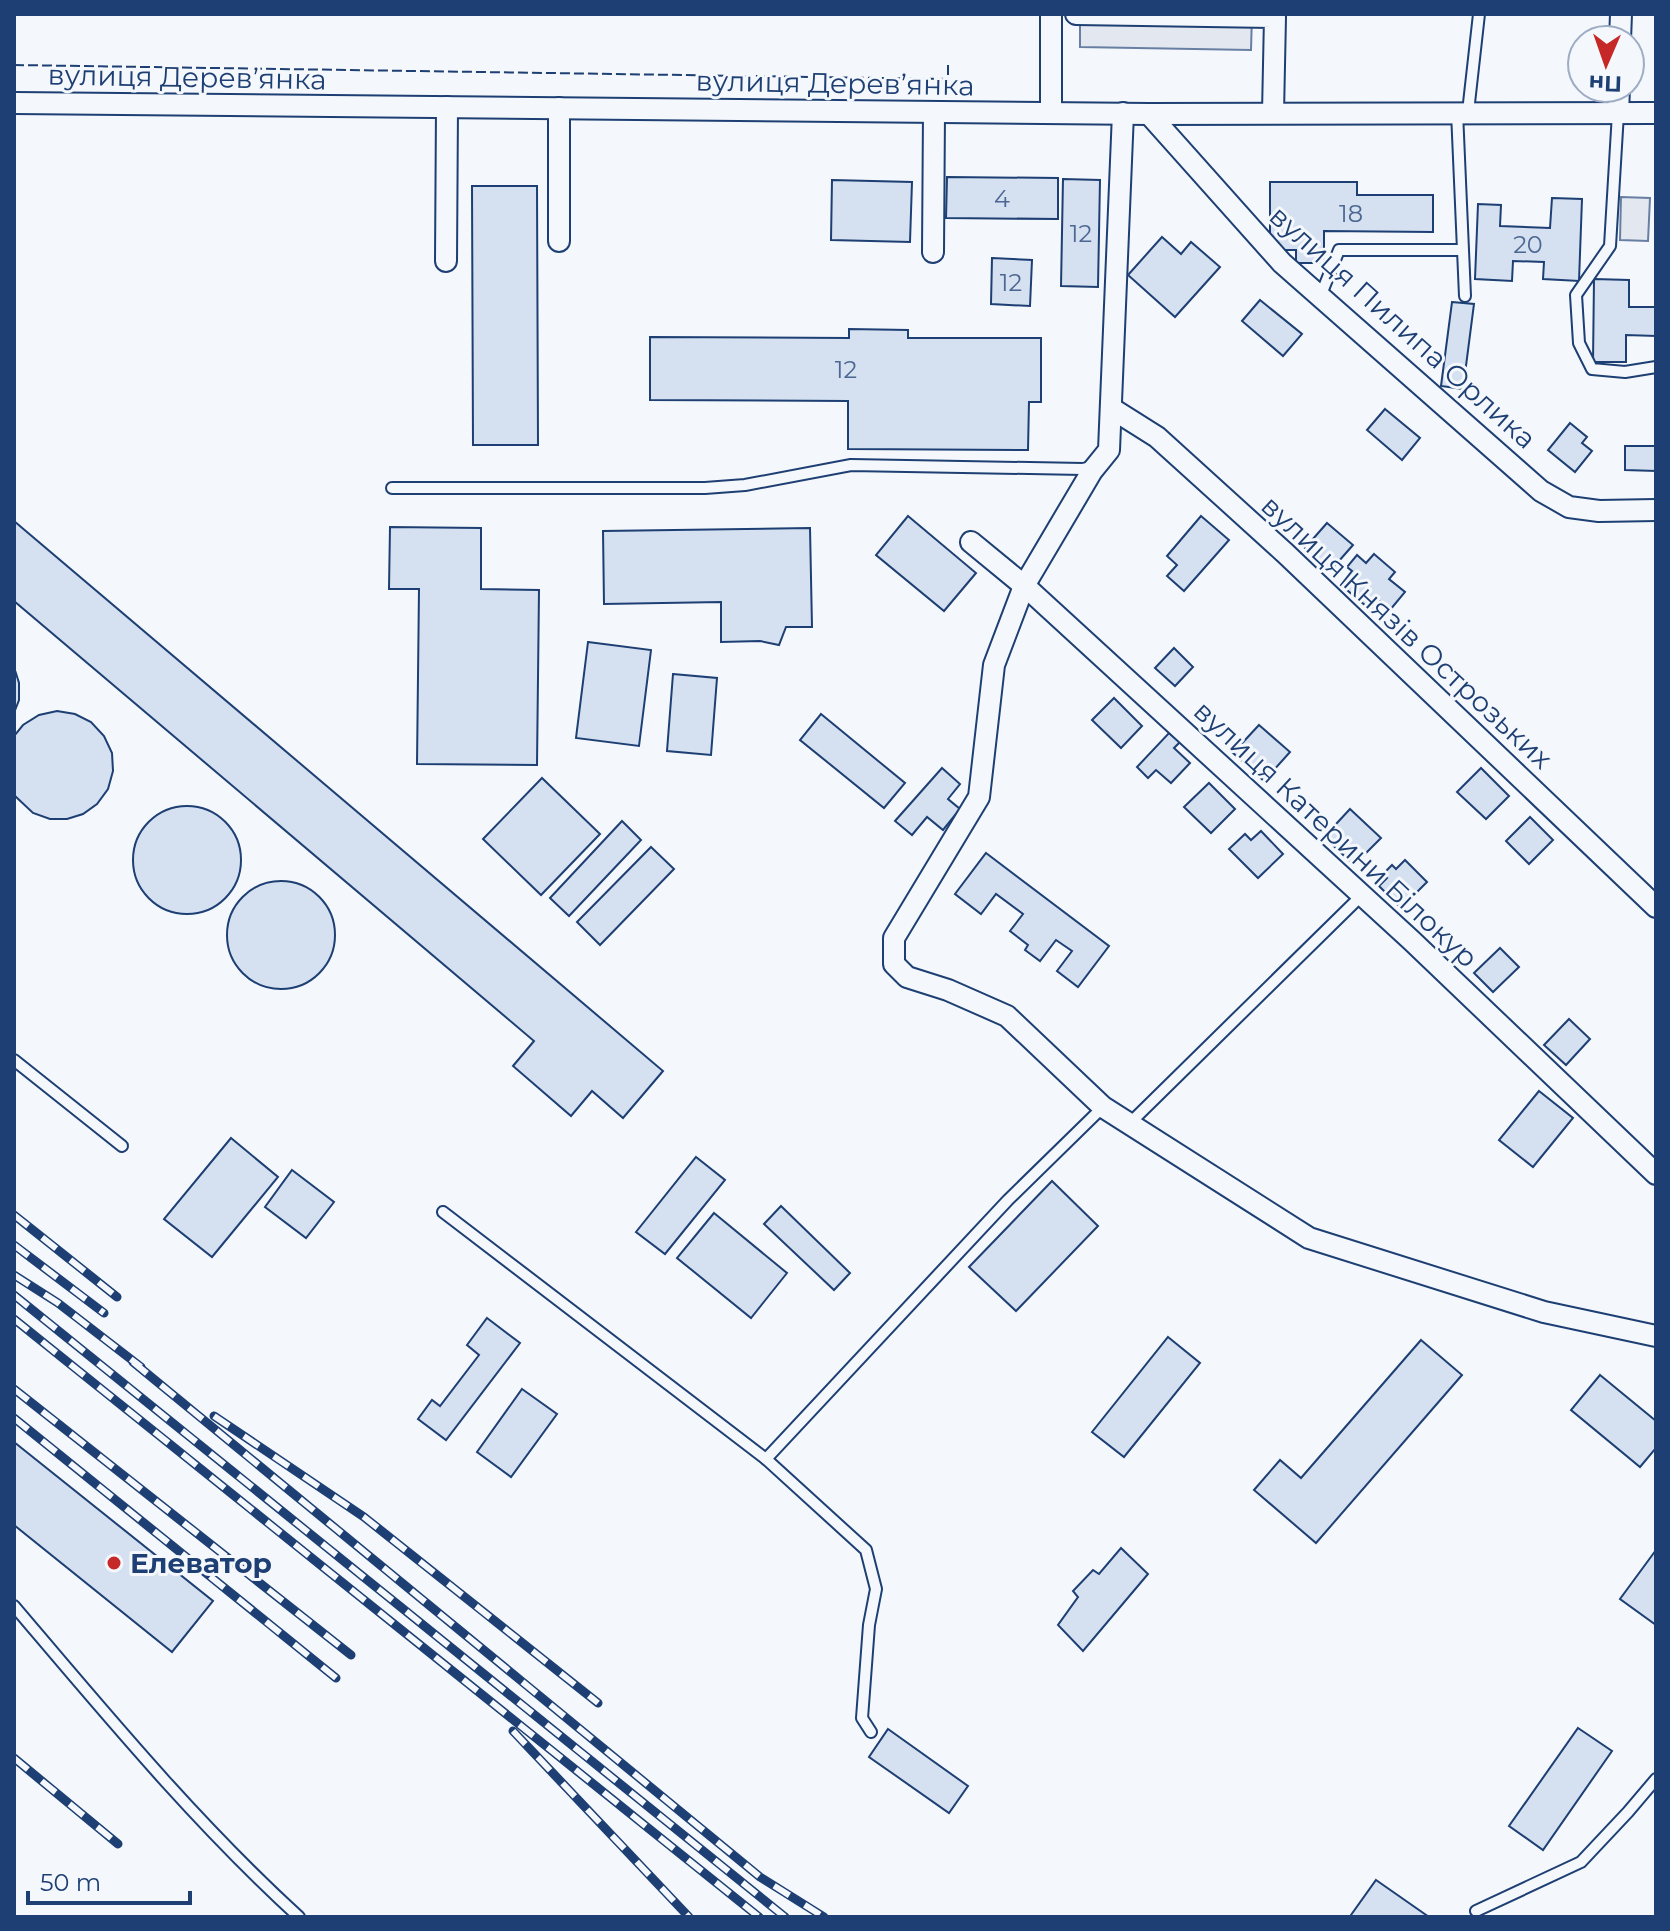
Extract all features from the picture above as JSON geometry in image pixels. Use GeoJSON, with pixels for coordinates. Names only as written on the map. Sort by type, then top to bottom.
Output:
{"type":"FeatureCollection","features":[{"type":"Feature","properties":{"kind":"street"},"geometry":{"type":"LineString","coordinates":[[1051,14],[1051,113]]}},
{"type":"Feature","properties":{"kind":"street"},"geometry":{"type":"LineString","coordinates":[[1076,14],[1275,17],[1273,113]]}},
{"type":"Feature","properties":{"kind":"street","name":"вулиця Деревʼянка"},"geometry":{"type":"LineString","coordinates":[[14,103],[1149,114],[1656,113]]}},
{"type":"Feature","properties":{"kind":"street"},"geometry":{"type":"LineString","coordinates":[[1618,104],[1618,113]]}},
{"type":"Feature","properties":{"kind":"street"},"geometry":{"type":"LineString","coordinates":[[446,261],[447,107]]}},
{"type":"Feature","properties":{"kind":"street"},"geometry":{"type":"LineString","coordinates":[[559,108],[559,241]]}},
{"type":"Feature","properties":{"kind":"street"},"geometry":{"type":"LineString","coordinates":[[933,252],[934,112]]}},
{"type":"Feature","properties":{"kind":"street"},"geometry":{"type":"LineString","coordinates":[[1123,113],[1109,450],[1098,463],[1024,586],[994,665],[979,797],[894,938],[894,964],[907,977],[948,990],[1007,1016],[1103,1107],[1309,1238],[1544,1312],[1656,1336]]}},
{"type":"Feature","properties":{"kind":"street","name":"вулиця Пилипа Орлика"},"geometry":{"type":"LineString","coordinates":[[1149,114],[1282,263],[1541,491],[1569,507],[1599,511],[1656,510]]}},
{"type":"Feature","properties":{"kind":"street","name":"вулиця Князів Острозьких"},"geometry":{"type":"LineString","coordinates":[[1111,408],[1157,437],[1285,553],[1656,907]]}},
{"type":"Feature","properties":{"kind":"street","name":"вулиця Катерини Білокур"},"geometry":{"type":"LineString","coordinates":[[971,542],[1024,586],[1362,895],[1656,1174]]}},
{"type":"Feature","properties":{"kind":"lane"},"geometry":{"type":"LineString","coordinates":[[1465,296],[1462,250],[1463,112],[1479,14]]}},
{"type":"Feature","properties":{"kind":"lane"},"geometry":{"type":"LineString","coordinates":[[1618,113],[1616,220],[1610,246],[1576,295],[1579,343],[1592,369],[1625,372],[1656,367]]}},
{"type":"Feature","properties":{"kind":"lane"},"geometry":{"type":"LineString","coordinates":[[1320,297],[1339,250],[1462,250]]}},
{"type":"Feature","properties":{"kind":"lane"},"geometry":{"type":"LineString","coordinates":[[392,488],[705,488],[745,485],[851,465],[1083,469],[1098,463]]}},
{"type":"Feature","properties":{"kind":"lane"},"geometry":{"type":"LineString","coordinates":[[1129,1124],[1362,895]]}},
{"type":"Feature","properties":{"kind":"lane"},"geometry":{"type":"LineString","coordinates":[[14,1060],[122,1146]]}},
{"type":"Feature","properties":{"kind":"lane"},"geometry":{"type":"LineString","coordinates":[[766,1459],[1008,1200],[1103,1107]]}},
{"type":"Feature","properties":{"kind":"lane"},"geometry":{"type":"LineString","coordinates":[[443,1212],[766,1459],[866,1550],[876,1589],[867,1639],[862,1718],[871,1732]]}},
{"type":"Feature","properties":{"kind":"lane"},"geometry":{"type":"LineString","coordinates":[[14,1606],[143,1757],[251,1873],[299,1917]]}},
{"type":"Feature","properties":{"kind":"lane"},"geometry":{"type":"LineString","coordinates":[[1476,1911],[1581,1862],[1656,1779]]}},
{"type":"Feature","properties":{"kind":"shaded area"},"geometry":{"type":"Polygon","coordinates":[[[1080,14],[1252,14],[1251,50],[1080,47],[1080,14]]]}},
{"type":"Feature","properties":{"kind":"shaded area"},"geometry":{"type":"Polygon","coordinates":[[[1621,197],[1650,198],[1648,241],[1620,240],[1621,197]]]}},
{"type":"Feature","properties":{"kind":"building"},"geometry":{"type":"Polygon","coordinates":[[[947,177],[1058,178],[1058,219],[946,218],[947,177]]]}},
{"type":"Feature","properties":{"kind":"building"},"geometry":{"type":"Polygon","coordinates":[[[1063,179],[1100,180],[1098,287],[1061,286],[1063,179]]]}},
{"type":"Feature","properties":{"kind":"building"},"geometry":{"type":"Polygon","coordinates":[[[832,180],[912,182],[910,242],[831,240],[832,180]]]}},
{"type":"Feature","properties":{"kind":"building"},"geometry":{"type":"Polygon","coordinates":[[[1270,182],[1357,182],[1357,195],[1433,195],[1433,232],[1324,231],[1324,263],[1296,263],[1296,250],[1277,250],[1270,236],[1270,182]]]}},
{"type":"Feature","properties":{"kind":"building"},"geometry":{"type":"Polygon","coordinates":[[[472,186],[537,186],[538,445],[473,445],[472,186]]]}},
{"type":"Feature","properties":{"kind":"building"},"geometry":{"type":"Polygon","coordinates":[[[1552,198],[1582,199],[1579,281],[1543,279],[1544,262],[1513,261],[1512,281],[1475,279],[1478,204],[1501,205],[1500,226],[1550,228],[1552,198]]]}},
{"type":"Feature","properties":{"kind":"building"},"geometry":{"type":"Polygon","coordinates":[[[1162,237],[1181,254],[1191,242],[1220,267],[1175,317],[1128,275],[1162,237]]]}},
{"type":"Feature","properties":{"kind":"building"},"geometry":{"type":"Polygon","coordinates":[[[992,258],[1032,260],[1030,306],[991,304],[992,258]]]}},
{"type":"Feature","properties":{"kind":"building"},"geometry":{"type":"Polygon","coordinates":[[[1594,279],[1629,280],[1629,307],[1656,307],[1656,336],[1626,335],[1626,362],[1593,362],[1594,279]]]}},
{"type":"Feature","properties":{"kind":"building"},"geometry":{"type":"Polygon","coordinates":[[[1260,300],[1302,334],[1283,356],[1242,321],[1260,300]]]}},
{"type":"Feature","properties":{"kind":"building"},"geometry":{"type":"Polygon","coordinates":[[[1452,302],[1474,304],[1463,389],[1441,386],[1452,302]]]}},
{"type":"Feature","properties":{"kind":"building"},"geometry":{"type":"Polygon","coordinates":[[[849,329],[908,330],[908,338],[1041,338],[1041,402],[1029,402],[1028,450],[848,449],[848,401],[650,400],[650,337],[849,338],[849,329]]]}},
{"type":"Feature","properties":{"kind":"building"},"geometry":{"type":"Polygon","coordinates":[[[1385,409],[1420,438],[1402,460],[1367,430],[1385,409]]]}},
{"type":"Feature","properties":{"kind":"building"},"geometry":{"type":"Polygon","coordinates":[[[1570,423],[1587,437],[1582,443],[1592,451],[1575,472],[1548,450],[1570,423]]]}},
{"type":"Feature","properties":{"kind":"building"},"geometry":{"type":"Polygon","coordinates":[[[1625,446],[1656,446],[1656,471],[1625,470],[1625,446]]]}},
{"type":"Feature","properties":{"kind":"building"},"geometry":{"type":"Polygon","coordinates":[[[908,516],[976,573],[944,611],[876,555],[908,516]]]}},
{"type":"Feature","properties":{"kind":"building"},"geometry":{"type":"Polygon","coordinates":[[[1201,516],[1229,540],[1184,591],[1167,576],[1177,565],[1167,556],[1201,516]]]}},
{"type":"Feature","properties":{"kind":"building"},"geometry":{"type":"Polygon","coordinates":[[[14,521],[663,1071],[623,1118],[592,1091],[571,1116],[513,1066],[534,1041],[14,601],[14,521]]]}},
{"type":"Feature","properties":{"kind":"building"},"geometry":{"type":"Polygon","coordinates":[[[1327,523],[1353,545],[1331,570],[1305,548],[1327,523]]]}},
{"type":"Feature","properties":{"kind":"building"},"geometry":{"type":"Polygon","coordinates":[[[390,527],[481,528],[481,589],[539,590],[537,765],[417,764],[419,589],[389,589],[390,527]]]}},
{"type":"Feature","properties":{"kind":"building"},"geometry":{"type":"Polygon","coordinates":[[[810,528],[812,627],[786,627],[779,645],[760,641],[721,642],[721,602],[604,604],[603,531],[810,528]]]}},
{"type":"Feature","properties":{"kind":"building"},"geometry":{"type":"Polygon","coordinates":[[[1374,554],[1395,572],[1389,579],[1405,592],[1390,610],[1380,601],[1372,611],[1341,585],[1352,571],[1347,567],[1357,555],[1366,563],[1374,554]]]}},
{"type":"Feature","properties":{"kind":"building"},"geometry":{"type":"Polygon","coordinates":[[[588,642],[651,650],[639,746],[576,738],[588,642]]]}},
{"type":"Feature","properties":{"kind":"building"},"geometry":{"type":"Polygon","coordinates":[[[1174,648],[1193,667],[1175,686],[1155,668],[1174,648]]]}},
{"type":"Feature","properties":{"kind":"building"},"geometry":{"type":"Polygon","coordinates":[[[14,667],[19,683],[19,700],[14,713],[14,667]]]}},
{"type":"Feature","properties":{"kind":"building"},"geometry":{"type":"Polygon","coordinates":[[[673,674],[717,678],[711,755],[667,751],[673,674]]]}},
{"type":"Feature","properties":{"kind":"building"},"geometry":{"type":"Polygon","coordinates":[[[1114,698],[1142,726],[1121,748],[1092,720],[1114,698]]]}},
{"type":"Feature","properties":{"kind":"building"},"geometry":{"type":"Polygon","coordinates":[[[57,711],[75,714],[91,722],[104,736],[112,753],[113,771],[108,789],[97,804],[83,814],[67,819],[50,819],[33,813],[14,795],[14,736],[23,725],[39,715],[57,711]]]}},
{"type":"Feature","properties":{"kind":"building"},"geometry":{"type":"Polygon","coordinates":[[[821,714],[905,783],[884,808],[800,740],[821,714]]]}},
{"type":"Feature","properties":{"kind":"building"},"geometry":{"type":"Polygon","coordinates":[[[1259,725],[1290,752],[1264,781],[1233,753],[1259,725]]]}},
{"type":"Feature","properties":{"kind":"building"},"geometry":{"type":"Polygon","coordinates":[[[1169,733],[1180,742],[1174,748],[1190,763],[1171,783],[1156,770],[1148,778],[1137,767],[1169,733]]]}},
{"type":"Feature","properties":{"kind":"building"},"geometry":{"type":"Polygon","coordinates":[[[942,768],[960,784],[948,799],[960,809],[943,830],[927,817],[912,835],[895,821],[942,768]]]}},
{"type":"Feature","properties":{"kind":"building"},"geometry":{"type":"Polygon","coordinates":[[[1481,768],[1509,796],[1486,819],[1457,792],[1481,768]]]}},
{"type":"Feature","properties":{"kind":"building"},"geometry":{"type":"Polygon","coordinates":[[[542,778],[600,834],[541,895],[483,839],[542,778]]]}},
{"type":"Feature","properties":{"kind":"building"},"geometry":{"type":"Polygon","coordinates":[[[1209,783],[1235,809],[1211,833],[1184,807],[1209,783]]]}},
{"type":"Feature","properties":{"kind":"building"},"geometry":{"type":"Polygon","coordinates":[[[187,806],[208,810],[225,822],[237,839],[241,860],[237,881],[225,898],[208,910],[187,914],[166,910],[149,898],[137,881],[133,860],[137,839],[149,822],[166,810],[187,806]]]}},
{"type":"Feature","properties":{"kind":"building"},"geometry":{"type":"Polygon","coordinates":[[[1350,809],[1381,838],[1354,865],[1324,837],[1350,809]]]}},
{"type":"Feature","properties":{"kind":"building"},"geometry":{"type":"Polygon","coordinates":[[[1530,817],[1553,840],[1529,864],[1506,841],[1530,817]]]}},
{"type":"Feature","properties":{"kind":"building"},"geometry":{"type":"Polygon","coordinates":[[[622,821],[641,840],[569,916],[550,898],[622,821]]]}},
{"type":"Feature","properties":{"kind":"building"},"geometry":{"type":"Polygon","coordinates":[[[1261,831],[1283,854],[1258,878],[1229,849],[1245,834],[1251,840],[1261,831]]]}},
{"type":"Feature","properties":{"kind":"building"},"geometry":{"type":"Polygon","coordinates":[[[651,847],[674,869],[600,945],[577,922],[651,847]]]}},
{"type":"Feature","properties":{"kind":"building"},"geometry":{"type":"Polygon","coordinates":[[[986,853],[1109,946],[1078,987],[1057,971],[1072,951],[1056,940],[1040,961],[1025,950],[1028,945],[1010,931],[1023,914],[996,894],[981,914],[955,894],[986,853]]]}},
{"type":"Feature","properties":{"kind":"building"},"geometry":{"type":"Polygon","coordinates":[[[1405,860],[1427,882],[1401,908],[1379,886],[1387,878],[1383,874],[1392,865],[1396,869],[1405,860]]]}},
{"type":"Feature","properties":{"kind":"building"},"geometry":{"type":"Polygon","coordinates":[[[281,881],[302,885],[319,897],[331,914],[335,935],[331,956],[319,973],[302,985],[281,989],[260,985],[243,973],[231,956],[227,935],[231,914],[243,897],[260,885],[281,881]]]}},
{"type":"Feature","properties":{"kind":"building"},"geometry":{"type":"Polygon","coordinates":[[[1500,948],[1519,967],[1493,992],[1474,973],[1500,948]]]}},
{"type":"Feature","properties":{"kind":"building"},"geometry":{"type":"Polygon","coordinates":[[[1569,1019],[1590,1039],[1566,1065],[1544,1045],[1569,1019]]]}},
{"type":"Feature","properties":{"kind":"building"},"geometry":{"type":"Polygon","coordinates":[[[1539,1091],[1573,1118],[1533,1167],[1499,1140],[1539,1091]]]}},
{"type":"Feature","properties":{"kind":"building"},"geometry":{"type":"Polygon","coordinates":[[[231,1138],[278,1177],[212,1257],[164,1219],[231,1138]]]}},
{"type":"Feature","properties":{"kind":"building"},"geometry":{"type":"Polygon","coordinates":[[[696,1157],[725,1180],[665,1254],[636,1232],[696,1157]]]}},
{"type":"Feature","properties":{"kind":"building"},"geometry":{"type":"Polygon","coordinates":[[[292,1170],[334,1202],[306,1238],[265,1207],[292,1170]]]}},
{"type":"Feature","properties":{"kind":"building"},"geometry":{"type":"Polygon","coordinates":[[[1052,1181],[1098,1226],[1016,1311],[969,1267],[1052,1181]]]}},
{"type":"Feature","properties":{"kind":"building"},"geometry":{"type":"Polygon","coordinates":[[[781,1206],[850,1273],[834,1290],[764,1224],[781,1206]]]}},
{"type":"Feature","properties":{"kind":"building"},"geometry":{"type":"Polygon","coordinates":[[[714,1213],[787,1273],[751,1318],[677,1258],[714,1213]]]}},
{"type":"Feature","properties":{"kind":"building"},"geometry":{"type":"Polygon","coordinates":[[[487,1318],[520,1343],[446,1440],[418,1419],[432,1400],[440,1406],[479,1355],[467,1345],[487,1318]]]}},
{"type":"Feature","properties":{"kind":"building"},"geometry":{"type":"Polygon","coordinates":[[[1168,1337],[1200,1363],[1124,1457],[1092,1432],[1168,1337]]]}},
{"type":"Feature","properties":{"kind":"building"},"geometry":{"type":"Polygon","coordinates":[[[1421,1340],[1462,1375],[1316,1543],[1254,1490],[1280,1460],[1301,1478],[1421,1340]]]}},
{"type":"Feature","properties":{"kind":"building"},"geometry":{"type":"Polygon","coordinates":[[[1600,1375],[1656,1421],[1656,1448],[1640,1467],[1571,1410],[1600,1375]]]}},
{"type":"Feature","properties":{"kind":"building"},"geometry":{"type":"Polygon","coordinates":[[[522,1389],[557,1414],[511,1477],[477,1452],[522,1389]]]}},
{"type":"Feature","properties":{"kind":"building","name":"Елеватор"},"geometry":{"type":"Polygon","coordinates":[[[14,1442],[213,1601],[172,1652],[14,1525],[14,1442]]]}},
{"type":"Feature","properties":{"kind":"building"},"geometry":{"type":"Polygon","coordinates":[[[1121,1548],[1148,1574],[1083,1651],[1058,1625],[1078,1597],[1073,1591],[1093,1570],[1099,1574],[1121,1548]]]}},
{"type":"Feature","properties":{"kind":"building"},"geometry":{"type":"Polygon","coordinates":[[[1656,1550],[1656,1625],[1620,1599],[1656,1550]]]}},
{"type":"Feature","properties":{"kind":"building"},"geometry":{"type":"Polygon","coordinates":[[[1578,1728],[1612,1751],[1543,1850],[1509,1826],[1578,1728]]]}},
{"type":"Feature","properties":{"kind":"building"},"geometry":{"type":"Polygon","coordinates":[[[888,1729],[968,1786],[949,1813],[869,1757],[888,1729]]]}},
{"type":"Feature","properties":{"kind":"building"},"geometry":{"type":"Polygon","coordinates":[[[1376,1880],[1429,1917],[1351,1915],[1376,1880]]]}},
{"type":"Feature","properties":{"kind":"railway"},"geometry":{"type":"LineString","coordinates":[[14,1215],[117,1297]]}},
{"type":"Feature","properties":{"kind":"railway"},"geometry":{"type":"LineString","coordinates":[[14,1245],[104,1313]]}},
{"type":"Feature","properties":{"kind":"railway"},"geometry":{"type":"LineString","coordinates":[[14,1275],[58,1303],[141,1367]]}},
{"type":"Feature","properties":{"kind":"railway"},"geometry":{"type":"LineString","coordinates":[[14,1295],[785,1917]]}},
{"type":"Feature","properties":{"kind":"railway"},"geometry":{"type":"LineString","coordinates":[[14,1319],[759,1917]]}},
{"type":"Feature","properties":{"kind":"railway"},"geometry":{"type":"LineString","coordinates":[[133,1362],[760,1877],[824,1917]]}},
{"type":"Feature","properties":{"kind":"railway"},"geometry":{"type":"LineString","coordinates":[[14,1389],[351,1655]]}},
{"type":"Feature","properties":{"kind":"railway"},"geometry":{"type":"LineString","coordinates":[[214,1416],[364,1517],[598,1703]]}},
{"type":"Feature","properties":{"kind":"railway"},"geometry":{"type":"LineString","coordinates":[[14,1418],[336,1678]]}},
{"type":"Feature","properties":{"kind":"railway"},"geometry":{"type":"LineString","coordinates":[[513,1731],[689,1917]]}},
{"type":"Feature","properties":{"kind":"railway"},"geometry":{"type":"LineString","coordinates":[[14,1758],[118,1844]]}},
{"type":"Feature","properties":{"kind":"fence"},"geometry":{"type":"LineString","coordinates":[[14,65],[948,79],[948,65]]}},
{"type":"Feature","properties":{"kind":"place","name":"Елеватор"},"geometry":{"type":"Point","coordinates":[114,1563]}}]}
